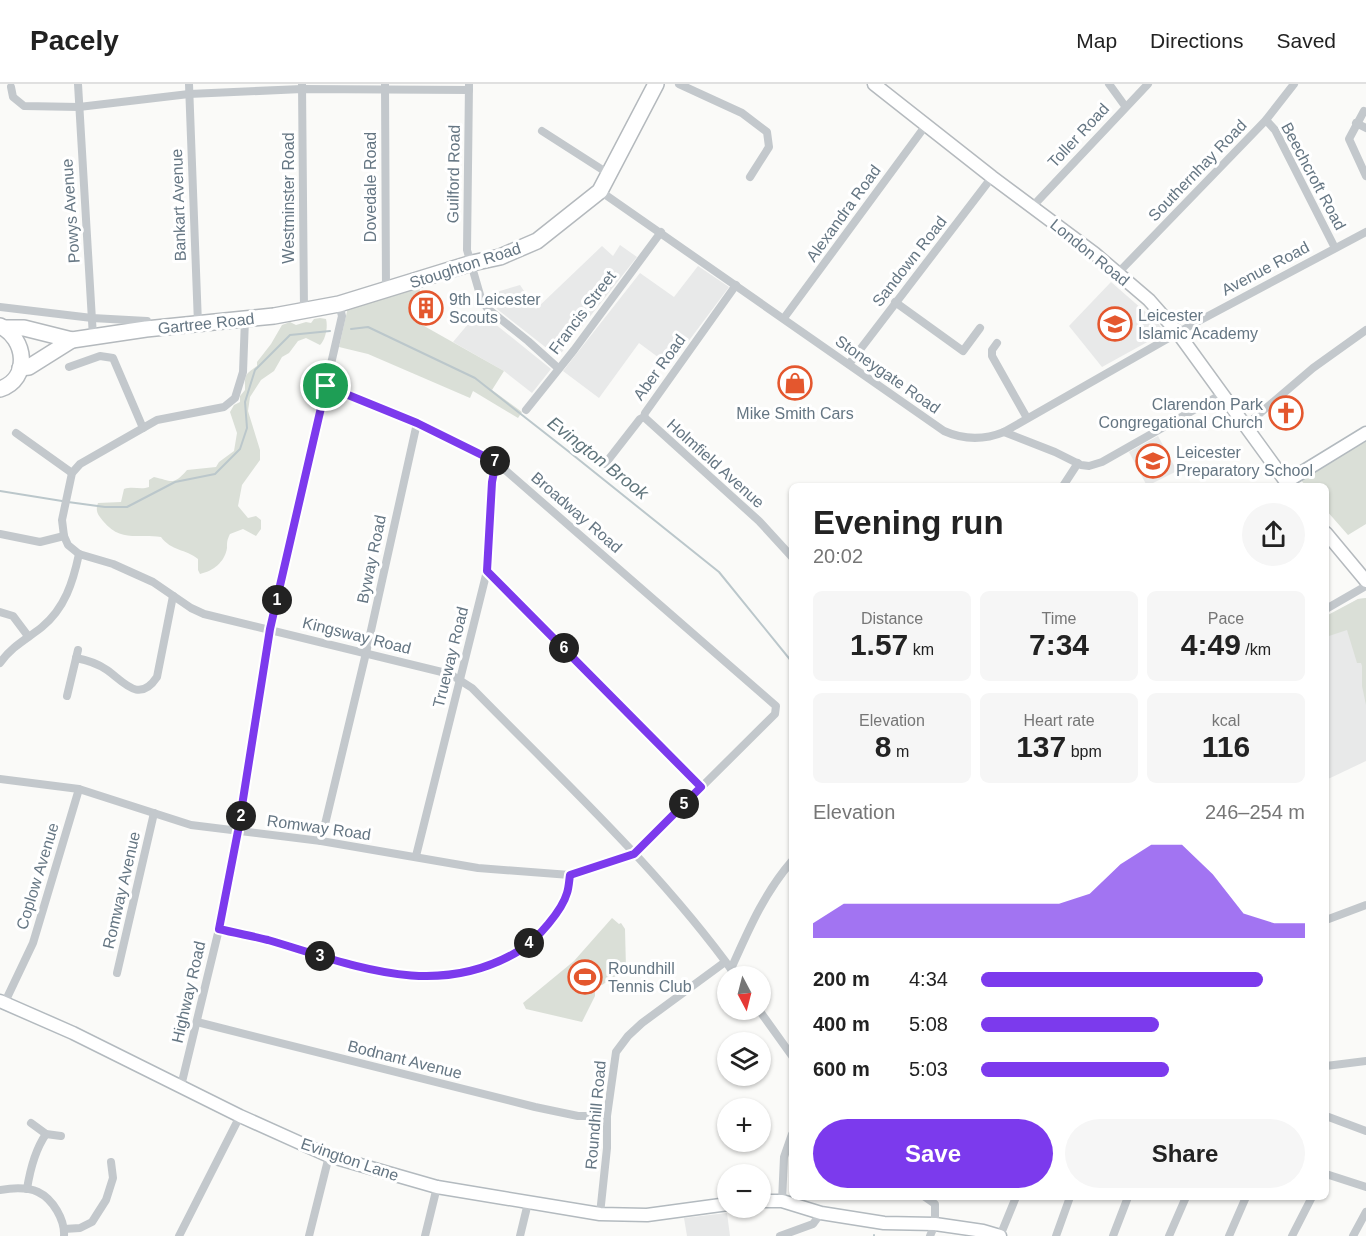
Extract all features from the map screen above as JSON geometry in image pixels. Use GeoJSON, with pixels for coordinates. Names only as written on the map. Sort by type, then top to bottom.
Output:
{"type":"FeatureCollection","features":[{"type":"Feature","properties":{"kind":"highway","name":"Stoughton Road"},"geometry":{"type":"LineString","coordinates":[[339,304],[472,263],[500,257],[537,241],[600,190],[656,84]]}},
{"type":"Feature","properties":{"kind":"highway","name":"Gartree Road"},"geometry":{"type":"LineString","coordinates":[[2,327],[24,328],[72,340],[245,319],[339,304]]}},
{"type":"Feature","properties":{"kind":"highway"},"geometry":{"type":"LineString","coordinates":[[2,327],[15,338],[21,349],[20,368],[13,381],[2,390]]}},
{"type":"Feature","properties":{"kind":"highway","name":"Gartree Road"},"geometry":{"type":"LineString","coordinates":[[20,368],[28,367],[72,340]]}},
{"type":"Feature","properties":{"kind":"street","name":"Powys Avenue"},"geometry":{"type":"LineString","coordinates":[[78,84],[93,337]]}},
{"type":"Feature","properties":{"kind":"street","name":"Bankart Avenue"},"geometry":{"type":"LineString","coordinates":[[189,84],[198,324]]}},
{"type":"Feature","properties":{"kind":"street"},"geometry":{"type":"LineString","coordinates":[[679,84],[742,113],[767,132],[769,147],[750,177]]}},
{"type":"Feature","properties":{"kind":"street","name":"London Road"},"geometry":{"type":"LineString","coordinates":[[874,84],[1072,236],[1149,300],[1178,333],[1287,483]]}},
{"type":"Feature","properties":{"kind":"street"},"geometry":{"type":"LineString","coordinates":[[1109,84],[1125,106]]}},
{"type":"Feature","properties":{"kind":"street","name":"Toller Road"},"geometry":{"type":"LineString","coordinates":[[1032,207],[1148,84]]}},
{"type":"Feature","properties":{"kind":"street","name":"Southernhay Road"},"geometry":{"type":"LineString","coordinates":[[1118,273],[1266,120],[1294,84]]}},
{"type":"Feature","properties":{"kind":"street","name":"Dovedale Road"},"geometry":{"type":"LineString","coordinates":[[385,86],[386,290]]}},
{"type":"Feature","properties":{"kind":"street"},"geometry":{"type":"LineString","coordinates":[[11,87],[14,97],[24,106],[79,107],[189,94],[302,87],[469,87]]}},
{"type":"Feature","properties":{"kind":"street","name":"Westminster Road"},"geometry":{"type":"LineString","coordinates":[[302,87],[303,311]]}},
{"type":"Feature","properties":{"kind":"street","name":"Guilford Road"},"geometry":{"type":"LineString","coordinates":[[469,87],[467,250],[481,298],[487,308],[558,368]]}},
{"type":"Feature","properties":{"kind":"street"},"geometry":{"type":"LineString","coordinates":[[1364,111],[1349,139],[1366,176]]}},
{"type":"Feature","properties":{"kind":"street","name":"Beechcroft Road"},"geometry":{"type":"LineString","coordinates":[[1266,120],[1275,130],[1335,248]]}},
{"type":"Feature","properties":{"kind":"street"},"geometry":{"type":"LineString","coordinates":[[1356,123],[1366,128]]}},
{"type":"Feature","properties":{"kind":"street","name":"Alexandra Road"},"geometry":{"type":"LineString","coordinates":[[784,318],[926,125]]}},
{"type":"Feature","properties":{"kind":"street"},"geometry":{"type":"LineString","coordinates":[[542,131],[609,174]]}},
{"type":"Feature","properties":{"kind":"street","name":"Sandown Road"},"geometry":{"type":"LineString","coordinates":[[849,364],[993,177]]}},
{"type":"Feature","properties":{"kind":"street","name":"Stoneygate Road"},"geometry":{"type":"LineString","coordinates":[[600,190],[944,431],[962,438],[990,437],[1004,432],[1178,333]]}},
{"type":"Feature","properties":{"kind":"street","name":"Francis Street"},"geometry":{"type":"LineString","coordinates":[[526,410],[569,357],[661,232]]}},
{"type":"Feature","properties":{"kind":"street","name":"Avenue Road"},"geometry":{"type":"LineString","coordinates":[[1178,333],[1366,232]]}},
{"type":"Feature","properties":{"kind":"street","name":"Aber Road"},"geometry":{"type":"LineString","coordinates":[[605,464],[640,419],[644,417],[645,412],[736,285]]}},
{"type":"Feature","properties":{"kind":"street"},"geometry":{"type":"LineString","coordinates":[[896,302],[963,351],[980,328]]}},
{"type":"Feature","properties":{"kind":"street","name":"Highway Road"},"geometry":{"type":"LineString","coordinates":[[181,1086],[219,929],[238,831],[270,629],[342,316],[339,304]]}},
{"type":"Feature","properties":{"kind":"street","name":"Gartree Road"},"geometry":{"type":"LineString","coordinates":[[0,307],[92,318],[147,321]]}},
{"type":"Feature","properties":{"kind":"street"},"geometry":{"type":"LineString","coordinates":[[0,663],[12,648],[41,628],[64,602],[73,581],[79,554],[68,545],[62,520],[72,473],[91,456],[143,428],[165,418],[224,407],[235,398],[243,372],[245,319]]}},
{"type":"Feature","properties":{"kind":"street"},"geometry":{"type":"LineString","coordinates":[[1245,426],[1313,369],[1366,330]]}},
{"type":"Feature","properties":{"kind":"street"},"geometry":{"type":"LineString","coordinates":[[997,344],[992,350],[992,356],[1027,418]]}},
{"type":"Feature","properties":{"kind":"street"},"geometry":{"type":"LineString","coordinates":[[69,367],[100,356],[113,358],[143,428]]}},
{"type":"Feature","properties":{"kind":"street","name":"Broadway Road"},"geometry":{"type":"LineString","coordinates":[[326,386],[417,423],[496,462],[774,704],[777,708],[775,714],[701,787]]}},
{"type":"Feature","properties":{"kind":"street"},"geometry":{"type":"LineString","coordinates":[[1004,432],[1055,452],[1078,464],[1089,466],[1102,462],[1222,394]]}},
{"type":"Feature","properties":{"kind":"street","name":"Holmfield Avenue"},"geometry":{"type":"LineString","coordinates":[[644,417],[759,521],[789,554]]}},
{"type":"Feature","properties":{"kind":"street","name":"Byway Road"},"geometry":{"type":"LineString","coordinates":[[321,841],[417,423]]}},
{"type":"Feature","properties":{"kind":"street"},"geometry":{"type":"LineString","coordinates":[[16,433],[72,473]]}},
{"type":"Feature","properties":{"kind":"street"},"geometry":{"type":"LineString","coordinates":[[1290,483],[1366,433]]}},
{"type":"Feature","properties":{"kind":"street","name":"Trueway Road"},"geometry":{"type":"LineString","coordinates":[[416,856],[487,571],[492,482],[496,462]]}},
{"type":"Feature","properties":{"kind":"street"},"geometry":{"type":"LineString","coordinates":[[1065,483],[1078,464]]}},
{"type":"Feature","properties":{"kind":"street"},"geometry":{"type":"LineString","coordinates":[[0,534],[40,542],[64,536]]}},
{"type":"Feature","properties":{"kind":"street"},"geometry":{"type":"LineString","coordinates":[[1329,537],[1366,581]]}},
{"type":"Feature","properties":{"kind":"street","name":"Kingsway Road"},"geometry":{"type":"LineString","coordinates":[[79,554],[153,582],[204,614],[450,674],[460,679],[472,688],[662,883],[728,966]]}},
{"type":"Feature","properties":{"kind":"street"},"geometry":{"type":"LineString","coordinates":[[487,571],[701,787],[634,854]]}},
{"type":"Feature","properties":{"kind":"street"},"geometry":{"type":"LineString","coordinates":[[1329,607],[1366,586]]}},
{"type":"Feature","properties":{"kind":"street"},"geometry":{"type":"LineString","coordinates":[[67,696],[77,654],[99,665],[129,688],[144,689],[152,685],[157,677],[173,596]]}},
{"type":"Feature","properties":{"kind":"street"},"geometry":{"type":"LineString","coordinates":[[0,612],[13,616],[28,636]]}},
{"type":"Feature","properties":{"kind":"street","name":"Romway Road"},"geometry":{"type":"LineString","coordinates":[[0,780],[79,789],[191,825],[321,841],[478,868],[570,875],[634,854]]}},
{"type":"Feature","properties":{"kind":"street","name":"Coplow Avenue"},"geometry":{"type":"LineString","coordinates":[[3,1002],[33,944],[79,789]]}},
{"type":"Feature","properties":{"kind":"street","name":"Romway Avenue"},"geometry":{"type":"LineString","coordinates":[[117,973],[154,813]]}},
{"type":"Feature","properties":{"kind":"street"},"geometry":{"type":"LineString","coordinates":[[731,966],[768,892],[789,865]]}},
{"type":"Feature","properties":{"kind":"street"},"geometry":{"type":"LineString","coordinates":[[219,929],[264,939],[388,974],[434,977],[472,971],[502,961],[529,944],[546,928],[567,896],[570,875]]}},
{"type":"Feature","properties":{"kind":"street"},"geometry":{"type":"LineString","coordinates":[[1329,919],[1366,905]]}},
{"type":"Feature","properties":{"kind":"street","name":"Roundhill Road"},"geometry":{"type":"LineString","coordinates":[[600,1214],[608,1148],[607,1116],[616,1052],[628,1036],[717,978]]}},
{"type":"Feature","properties":{"kind":"street","name":"Evington Lane"},"geometry":{"type":"LineString","coordinates":[[3,1002],[240,1116],[329,1156],[437,1187],[600,1214],[647,1215],[717,1205]]}},
{"type":"Feature","properties":{"kind":"street"},"geometry":{"type":"LineString","coordinates":[[766,1020],[789,1052]]}},
{"type":"Feature","properties":{"kind":"street","name":"Bodnant Avenue"},"geometry":{"type":"LineString","coordinates":[[197,1022],[535,1107],[578,1116],[607,1116]]}},
{"type":"Feature","properties":{"kind":"street"},"geometry":{"type":"LineString","coordinates":[[1329,1066],[1366,1061]]}},
{"type":"Feature","properties":{"kind":"street"},"geometry":{"type":"LineString","coordinates":[[179,1236],[240,1116]]}},
{"type":"Feature","properties":{"kind":"street"},"geometry":{"type":"LineString","coordinates":[[1329,1117],[1366,1131]]}},
{"type":"Feature","properties":{"kind":"street"},"geometry":{"type":"LineString","coordinates":[[31,1123],[46,1134],[61,1136]]}},
{"type":"Feature","properties":{"kind":"street"},"geometry":{"type":"LineString","coordinates":[[27,1189],[29,1175],[40,1143],[46,1134]]}},
{"type":"Feature","properties":{"kind":"street"},"geometry":{"type":"LineString","coordinates":[[782,1201],[784,1157],[789,1143]]}},
{"type":"Feature","properties":{"kind":"street"},"geometry":{"type":"LineString","coordinates":[[309,1236],[329,1156]]}},
{"type":"Feature","properties":{"kind":"street"},"geometry":{"type":"LineString","coordinates":[[0,1190],[27,1189],[40,1193],[61,1218],[64,1233],[92,1222],[106,1200],[113,1178],[111,1162]]}},
{"type":"Feature","properties":{"kind":"street"},"geometry":{"type":"LineString","coordinates":[[1329,1175],[1366,1187]]}},
{"type":"Feature","properties":{"kind":"street"},"geometry":{"type":"LineString","coordinates":[[426,1236],[437,1187]]}},
{"type":"Feature","properties":{"kind":"street"},"geometry":{"type":"LineString","coordinates":[[930,1200],[935,1204],[932,1230]]}},
{"type":"Feature","properties":{"kind":"street"},"geometry":{"type":"LineString","coordinates":[[771,1201],[782,1201],[821,1213],[884,1223],[932,1230],[983,1231],[1000,1236],[1015,1200]]}},
{"type":"Feature","properties":{"kind":"street"},"geometry":{"type":"LineString","coordinates":[[1056,1236],[1069,1200]]}},
{"type":"Feature","properties":{"kind":"street"},"geometry":{"type":"LineString","coordinates":[[1113,1236],[1127,1200]]}},
{"type":"Feature","properties":{"kind":"street"},"geometry":{"type":"LineString","coordinates":[[1170,1236],[1185,1200]]}},
{"type":"Feature","properties":{"kind":"street"},"geometry":{"type":"LineString","coordinates":[[1229,1236],[1245,1200]]}},
{"type":"Feature","properties":{"kind":"street"},"geometry":{"type":"LineString","coordinates":[[1292,1236],[1310,1200]]}},
{"type":"Feature","properties":{"kind":"street"},"geometry":{"type":"LineString","coordinates":[[520,1236],[528,1203]]}},
{"type":"Feature","properties":{"kind":"street"},"geometry":{"type":"LineString","coordinates":[[1353,1236],[1366,1212]]}},
{"type":"Feature","properties":{"kind":"street"},"geometry":{"type":"LineString","coordinates":[[780,1236],[813,1224],[821,1213]]}},
{"type":"Feature","properties":{"kind":"shaded area"},"geometry":{"type":"Polygon","coordinates":[[[620,245],[637,257],[558,357],[492,303],[490,294],[520,285],[536,309],[602,246],[613,256],[620,245]]]}},
{"type":"Feature","properties":{"kind":"shaded area"},"geometry":{"type":"Polygon","coordinates":[[[698,266],[729,287],[670,366],[639,343],[599,398],[563,371],[640,273],[674,297],[698,266]]]}},
{"type":"Feature","properties":{"kind":"shaded area","name":"Leicester Islamic Academy"},"geometry":{"type":"Polygon","coordinates":[[[1111,282],[1162,329],[1160,335],[1102,367],[1069,326],[1111,282]]]}},
{"type":"Feature","properties":{"kind":"shaded area"},"geometry":{"type":"Polygon","coordinates":[[[420,287],[417,322],[504,371],[492,390],[522,412],[518,418],[473,391],[470,398],[368,354],[339,347],[348,307],[420,287]]]}},
{"type":"Feature","properties":{"kind":"shaded area"},"geometry":{"type":"Polygon","coordinates":[[[479,311],[551,369],[532,393],[504,371],[453,342],[479,311]]]}},
{"type":"Feature","properties":{"kind":"shaded area"},"geometry":{"type":"Polygon","coordinates":[[[314,319],[326,319],[327,325],[320,345],[306,338],[298,341],[289,353],[282,357],[274,371],[261,380],[250,397],[248,411],[260,450],[260,460],[242,485],[238,506],[248,518],[256,516],[261,520],[261,529],[256,536],[243,529],[230,534],[226,553],[221,562],[209,571],[200,574],[198,559],[169,545],[161,537],[123,535],[103,521],[98,513],[98,503],[121,502],[124,489],[149,487],[149,480],[154,477],[172,481],[187,470],[216,467],[234,451],[237,433],[230,412],[234,405],[240,402],[240,396],[245,390],[247,374],[257,366],[257,362],[282,325],[290,322],[296,325],[311,323],[314,319]]]}},
{"type":"Feature","properties":{"kind":"shaded area","name":"Leicester Preparatory School"},"geometry":{"type":"Polygon","coordinates":[[[1158,436],[1177,471],[1153,483],[1145,483],[1129,452],[1158,436]]]}},
{"type":"Feature","properties":{"kind":"shaded area"},"geometry":{"type":"Polygon","coordinates":[[[1366,441],[1366,524],[1348,535],[1329,513],[1329,483],[1303,483],[1299,478],[1366,441]]]}},
{"type":"Feature","properties":{"kind":"shaded area"},"geometry":{"type":"Polygon","coordinates":[[[1366,598],[1366,761],[1329,779],[1329,615],[1358,599],[1366,598]]]}},
{"type":"Feature","properties":{"kind":"shaded area"},"geometry":{"type":"Polygon","coordinates":[[[1366,598],[1366,705],[1362,686],[1362,666],[1361,663],[1357,663],[1347,630],[1329,636],[1329,614],[1358,599],[1366,598]]]}},
{"type":"Feature","properties":{"kind":"shaded area","name":"Roundhill Tennis Club"},"geometry":{"type":"Polygon","coordinates":[[[612,918],[619,924],[621,923],[625,929],[626,969],[602,985],[595,984],[595,996],[582,1022],[526,1009],[523,1003],[574,961],[612,918]]]}},
{"type":"Feature","properties":{"kind":"shaded area"},"geometry":{"type":"Polygon","coordinates":[[[717,1214],[717,1218],[728,1218],[730,1236],[687,1236],[684,1218],[717,1214]]]}},
{"type":"Feature","properties":{"kind":"waterway","name":"Evington Brook"},"geometry":{"type":"LineString","coordinates":[[351,329],[368,327],[475,378],[719,572],[789,658]]}},
{"type":"Feature","properties":{"kind":"waterway","name":"Evington Brook"},"geometry":{"type":"LineString","coordinates":[[68,502],[105,507],[127,507],[175,482],[215,474],[240,449],[247,428],[245,402],[255,370],[290,335],[330,331]]}},
{"type":"Feature","properties":{"kind":"waterway","name":"Evington Brook"},"geometry":{"type":"LineString","coordinates":[[0,491],[62,501]]}},
{"type":"Feature","properties":{"kind":"place","name":"9th Leicester Scouts"},"geometry":{"type":"Point","coordinates":[426,308]}},
{"type":"Feature","properties":{"kind":"place","name":"Leicester Islamic Academy"},"geometry":{"type":"Point","coordinates":[1115,324]}},
{"type":"Feature","properties":{"kind":"place","name":"Mike Smith Cars"},"geometry":{"type":"Point","coordinates":[795,383]}},
{"type":"Feature","properties":{"kind":"place","name":"Clarendon Park Congregational Church"},"geometry":{"type":"Point","coordinates":[1286,413]}},
{"type":"Feature","properties":{"kind":"place","name":"Leicester Preparatory School"},"geometry":{"type":"Point","coordinates":[1153,461]}},
{"type":"Feature","properties":{"kind":"place","name":"Roundhill Tennis Club"},"geometry":{"type":"Point","coordinates":[585,977]}},
{"type":"Feature","properties":{"kind":"route"},"geometry":{"type":"LineString","coordinates":[[326,386],[417,423],[496,462],[492,482],[487,571],[701,787],[634,854],[570,875],[567,896],[546,928],[529,944],[502,961],[472,971],[434,977],[388,974],[264,939],[219,929],[238,831],[270,629],[326,386]]}}]}
